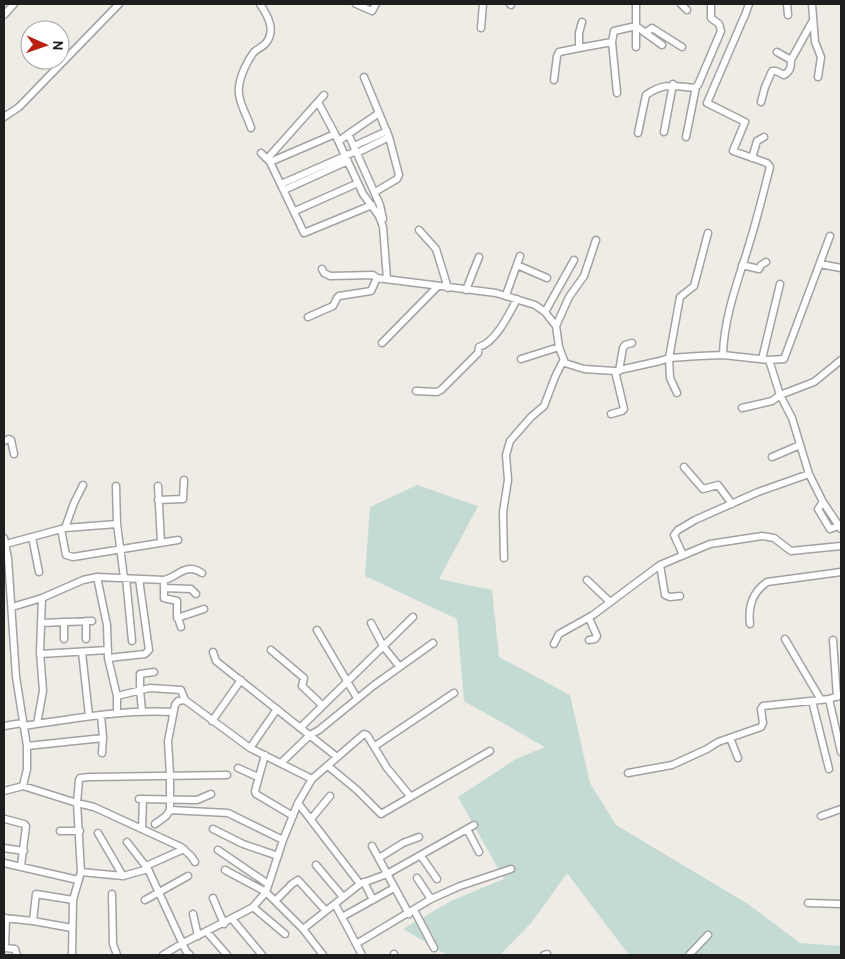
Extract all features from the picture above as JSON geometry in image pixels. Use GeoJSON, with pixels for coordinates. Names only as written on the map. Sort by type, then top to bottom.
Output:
{"type":"FeatureCollection","features":[{"type":"Feature","properties":{"kind":"street"},"geometry":{"type":"LineString","coordinates":[[4,15],[14,4]]}},
{"type":"Feature","properties":{"kind":"street"},"geometry":{"type":"LineString","coordinates":[[4,117],[19,108],[119,4]]}},
{"type":"Feature","properties":{"kind":"street"},"geometry":{"type":"LineString","coordinates":[[251,128],[239,98],[238,88],[241,77],[253,54],[257,49],[265,45],[270,34],[271,23],[260,4]]}},
{"type":"Feature","properties":{"kind":"street"},"geometry":{"type":"LineString","coordinates":[[356,4],[372,10],[376,4]]}},
{"type":"Feature","properties":{"kind":"street"},"geometry":{"type":"LineString","coordinates":[[481,28],[483,4]]}},
{"type":"Feature","properties":{"kind":"street"},"geometry":{"type":"LineString","coordinates":[[636,4],[636,47]]}},
{"type":"Feature","properties":{"kind":"street"},"geometry":{"type":"LineString","coordinates":[[681,4],[687,10]]}},
{"type":"Feature","properties":{"kind":"street"},"geometry":{"type":"LineString","coordinates":[[686,137],[696,87],[721,31],[719,24],[711,18],[711,4]]}},
{"type":"Feature","properties":{"kind":"street"},"geometry":{"type":"LineString","coordinates":[[723,355],[724,336],[770,167],[768,164],[732,150],[746,125],[745,122],[707,103],[749,4]]}},
{"type":"Feature","properties":{"kind":"street"},"geometry":{"type":"LineString","coordinates":[[787,4],[788,15]]}},
{"type":"Feature","properties":{"kind":"street"},"geometry":{"type":"LineString","coordinates":[[812,4],[815,42],[821,57],[818,77]]}},
{"type":"Feature","properties":{"kind":"street"},"geometry":{"type":"LineString","coordinates":[[761,102],[772,71],[784,75],[787,73],[791,67],[791,60],[812,21]]}},
{"type":"Feature","properties":{"kind":"street"},"geometry":{"type":"LineString","coordinates":[[579,48],[579,33],[582,22]]}},
{"type":"Feature","properties":{"kind":"street"},"geometry":{"type":"LineString","coordinates":[[617,93],[612,42],[615,30],[636,26],[662,45]]}},
{"type":"Feature","properties":{"kind":"street"},"geometry":{"type":"LineString","coordinates":[[645,33],[652,28],[682,47]]}},
{"type":"Feature","properties":{"kind":"street"},"geometry":{"type":"LineString","coordinates":[[554,80],[559,52],[612,42]]}},
{"type":"Feature","properties":{"kind":"street"},"geometry":{"type":"LineString","coordinates":[[777,52],[791,60]]}},
{"type":"Feature","properties":{"kind":"street"},"geometry":{"type":"LineString","coordinates":[[364,76],[388,134],[399,177],[375,192]]}},
{"type":"Feature","properties":{"kind":"street"},"geometry":{"type":"LineString","coordinates":[[638,133],[646,95],[672,84],[696,87]]}},
{"type":"Feature","properties":{"kind":"street"},"geometry":{"type":"LineString","coordinates":[[664,132],[672,84]]}},
{"type":"Feature","properties":{"kind":"street"},"geometry":{"type":"LineString","coordinates":[[269,160],[324,96]]}},
{"type":"Feature","properties":{"kind":"street"},"geometry":{"type":"LineString","coordinates":[[318,102],[339,141],[359,185],[376,210],[382,223]]}},
{"type":"Feature","properties":{"kind":"street"},"geometry":{"type":"LineString","coordinates":[[339,141],[379,113]]}},
{"type":"Feature","properties":{"kind":"street"},"geometry":{"type":"LineString","coordinates":[[269,160],[335,134]]}},
{"type":"Feature","properties":{"kind":"street"},"geometry":{"type":"LineString","coordinates":[[283,187],[347,158],[356,150],[388,134]]}},
{"type":"Feature","properties":{"kind":"street"},"geometry":{"type":"LineString","coordinates":[[347,135],[375,192],[382,213],[387,279]]}},
{"type":"Feature","properties":{"kind":"street"},"geometry":{"type":"LineString","coordinates":[[752,158],[757,141],[764,137]]}},
{"type":"Feature","properties":{"kind":"street"},"geometry":{"type":"LineString","coordinates":[[261,153],[269,160],[305,233],[372,205]]}},
{"type":"Feature","properties":{"kind":"street"},"geometry":{"type":"LineString","coordinates":[[295,211],[370,182]]}},
{"type":"Feature","properties":{"kind":"street"},"geometry":{"type":"LineString","coordinates":[[419,230],[436,249],[448,288]]}},
{"type":"Feature","properties":{"kind":"street"},"geometry":{"type":"LineString","coordinates":[[677,393],[670,378],[669,358],[680,297],[694,286],[708,234]]}},
{"type":"Feature","properties":{"kind":"street"},"geometry":{"type":"LineString","coordinates":[[322,269],[324,273],[330,276],[373,276],[506,295],[535,305],[545,312],[556,326],[563,361],[569,365],[584,369],[617,371],[660,362],[669,358],[723,355],[783,360],[830,236]]}},
{"type":"Feature","properties":{"kind":"street"},"geometry":{"type":"LineString","coordinates":[[556,326],[569,297],[584,276],[596,240]]}},
{"type":"Feature","properties":{"kind":"street"},"geometry":{"type":"LineString","coordinates":[[506,295],[520,256]]}},
{"type":"Feature","properties":{"kind":"street"},"geometry":{"type":"LineString","coordinates":[[466,290],[480,257]]}},
{"type":"Feature","properties":{"kind":"street"},"geometry":{"type":"LineString","coordinates":[[545,312],[574,260]]}},
{"type":"Feature","properties":{"kind":"street"},"geometry":{"type":"LineString","coordinates":[[742,265],[760,269],[766,262]]}},
{"type":"Feature","properties":{"kind":"street"},"geometry":{"type":"LineString","coordinates":[[820,264],[841,268]]}},
{"type":"Feature","properties":{"kind":"street"},"geometry":{"type":"LineString","coordinates":[[517,265],[547,278]]}},
{"type":"Feature","properties":{"kind":"street"},"geometry":{"type":"LineString","coordinates":[[308,317],[333,306],[339,296],[371,291],[377,278]]}},
{"type":"Feature","properties":{"kind":"street"},"geometry":{"type":"LineString","coordinates":[[780,284],[765,360],[792,418],[808,474],[823,502],[841,527]]}},
{"type":"Feature","properties":{"kind":"street"},"geometry":{"type":"LineString","coordinates":[[382,343],[438,286]]}},
{"type":"Feature","properties":{"kind":"street"},"geometry":{"type":"LineString","coordinates":[[416,391],[437,392],[441,390],[478,353],[479,347],[485,345],[505,322],[517,299]]}},
{"type":"Feature","properties":{"kind":"street"},"geometry":{"type":"LineString","coordinates":[[611,414],[624,409],[617,371],[622,348],[632,343]]}},
{"type":"Feature","properties":{"kind":"street"},"geometry":{"type":"LineString","coordinates":[[521,359],[559,347]]}},
{"type":"Feature","properties":{"kind":"street"},"geometry":{"type":"LineString","coordinates":[[742,408],[772,401],[780,395],[814,382],[841,360]]}},
{"type":"Feature","properties":{"kind":"street"},"geometry":{"type":"LineString","coordinates":[[504,558],[504,512],[508,480],[506,454],[510,442],[531,417],[544,406],[563,361]]}},
{"type":"Feature","properties":{"kind":"street"},"geometry":{"type":"LineString","coordinates":[[4,441],[11,440],[14,454]]}},
{"type":"Feature","properties":{"kind":"street"},"geometry":{"type":"LineString","coordinates":[[772,457],[800,444]]}},
{"type":"Feature","properties":{"kind":"street"},"geometry":{"type":"LineString","coordinates":[[684,467],[703,489],[718,485],[732,504]]}},
{"type":"Feature","properties":{"kind":"street"},"geometry":{"type":"LineString","coordinates":[[683,555],[674,535],[678,530],[695,520],[732,504],[808,474]]}},
{"type":"Feature","properties":{"kind":"street"},"geometry":{"type":"LineString","coordinates":[[158,500],[183,499],[184,480]]}},
{"type":"Feature","properties":{"kind":"street"},"geometry":{"type":"LineString","coordinates":[[83,485],[63,529],[64,551],[68,556],[73,558],[178,540]]}},
{"type":"Feature","properties":{"kind":"street"},"geometry":{"type":"LineString","coordinates":[[116,486],[117,524],[132,641]]}},
{"type":"Feature","properties":{"kind":"street"},"geometry":{"type":"LineString","coordinates":[[158,486],[161,543]]}},
{"type":"Feature","properties":{"kind":"street"},"geometry":{"type":"LineString","coordinates":[[23,786],[27,769],[26,746],[16,677],[12,604],[5,541],[32,538],[63,529],[117,524]]}},
{"type":"Feature","properties":{"kind":"street"},"geometry":{"type":"LineString","coordinates":[[554,644],[559,634],[589,618],[660,565],[710,544],[762,536],[774,538],[791,551],[841,546]]}},
{"type":"Feature","properties":{"kind":"street"},"geometry":{"type":"LineString","coordinates":[[32,538],[39,572]]}},
{"type":"Feature","properties":{"kind":"street"},"geometry":{"type":"LineString","coordinates":[[660,565],[665,595],[670,597],[680,596]]}},
{"type":"Feature","properties":{"kind":"street"},"geometry":{"type":"LineString","coordinates":[[4,601],[12,604],[42,598],[83,580],[97,577],[164,580],[171,579],[178,572],[189,569],[202,573]]}},
{"type":"Feature","properties":{"kind":"street"},"geometry":{"type":"LineString","coordinates":[[750,624],[749,613],[752,598],[761,586],[767,582],[841,572]]}},
{"type":"Feature","properties":{"kind":"street"},"geometry":{"type":"LineString","coordinates":[[97,577],[107,625],[108,654],[117,696],[117,712]]}},
{"type":"Feature","properties":{"kind":"street"},"geometry":{"type":"LineString","coordinates":[[40,654],[82,652],[144,654],[149,650],[139,579]]}},
{"type":"Feature","properties":{"kind":"street"},"geometry":{"type":"LineString","coordinates":[[164,580],[164,598],[177,601],[177,618],[181,627]]}},
{"type":"Feature","properties":{"kind":"street"},"geometry":{"type":"LineString","coordinates":[[587,580],[610,602]]}},
{"type":"Feature","properties":{"kind":"street"},"geometry":{"type":"LineString","coordinates":[[164,588],[190,590],[196,594]]}},
{"type":"Feature","properties":{"kind":"street"},"geometry":{"type":"LineString","coordinates":[[37,724],[43,691],[40,654],[42,598]]}},
{"type":"Feature","properties":{"kind":"street"},"geometry":{"type":"LineString","coordinates":[[177,618],[204,609]]}},
{"type":"Feature","properties":{"kind":"street"},"geometry":{"type":"LineString","coordinates":[[300,728],[413,617]]}},
{"type":"Feature","properties":{"kind":"street"},"geometry":{"type":"LineString","coordinates":[[588,640],[597,636],[589,618]]}},
{"type":"Feature","properties":{"kind":"street"},"geometry":{"type":"LineString","coordinates":[[41,623],[89,621],[86,639]]}},
{"type":"Feature","properties":{"kind":"street"},"geometry":{"type":"LineString","coordinates":[[64,622],[64,639]]}},
{"type":"Feature","properties":{"kind":"street"},"geometry":{"type":"LineString","coordinates":[[370,623],[383,646],[399,666]]}},
{"type":"Feature","properties":{"kind":"street"},"geometry":{"type":"LineString","coordinates":[[317,630],[358,698]]}},
{"type":"Feature","properties":{"kind":"street"},"geometry":{"type":"LineString","coordinates":[[785,639],[820,700]]}},
{"type":"Feature","properties":{"kind":"street"},"geometry":{"type":"LineString","coordinates":[[628,773],[672,765],[730,738],[761,727],[763,723],[760,708],[763,706],[829,699],[839,696],[833,640]]}},
{"type":"Feature","properties":{"kind":"street"},"geometry":{"type":"LineString","coordinates":[[281,763],[310,735],[319,730],[399,666],[433,643]]}},
{"type":"Feature","properties":{"kind":"street"},"geometry":{"type":"LineString","coordinates":[[271,650],[304,678],[302,686],[322,705]]}},
{"type":"Feature","properties":{"kind":"street"},"geometry":{"type":"LineString","coordinates":[[82,652],[89,716]]}},
{"type":"Feature","properties":{"kind":"street"},"geometry":{"type":"LineString","coordinates":[[213,652],[216,661],[336,757]]}},
{"type":"Feature","properties":{"kind":"street"},"geometry":{"type":"LineString","coordinates":[[142,711],[140,674],[154,672]]}},
{"type":"Feature","properties":{"kind":"street"},"geometry":{"type":"LineString","coordinates":[[212,720],[241,680]]}},
{"type":"Feature","properties":{"kind":"street"},"geometry":{"type":"LineString","coordinates":[[117,696],[150,688],[182,690],[185,700]]}},
{"type":"Feature","properties":{"kind":"street"},"geometry":{"type":"LineString","coordinates":[[375,746],[454,693]]}},
{"type":"Feature","properties":{"kind":"street"},"geometry":{"type":"LineString","coordinates":[[829,699],[841,752]]}},
{"type":"Feature","properties":{"kind":"street"},"geometry":{"type":"LineString","coordinates":[[155,824],[166,816],[170,810],[168,741],[173,712],[178,700],[185,700],[250,748],[312,779]]}},
{"type":"Feature","properties":{"kind":"street"},"geometry":{"type":"LineString","coordinates":[[812,701],[829,769]]}},
{"type":"Feature","properties":{"kind":"street"},"geometry":{"type":"LineString","coordinates":[[250,748],[277,709]]}},
{"type":"Feature","properties":{"kind":"street"},"geometry":{"type":"LineString","coordinates":[[4,726],[37,724],[117,712],[173,712]]}},
{"type":"Feature","properties":{"kind":"street"},"geometry":{"type":"LineString","coordinates":[[101,714],[102,753]]}},
{"type":"Feature","properties":{"kind":"street"},"geometry":{"type":"LineString","coordinates":[[163,955],[253,907],[266,892],[298,802],[312,779],[364,734],[375,746],[387,768],[410,796]]}},
{"type":"Feature","properties":{"kind":"street"},"geometry":{"type":"LineString","coordinates":[[26,746],[103,738]]}},
{"type":"Feature","properties":{"kind":"street"},"geometry":{"type":"LineString","coordinates":[[730,738],[738,758]]}},
{"type":"Feature","properties":{"kind":"street"},"geometry":{"type":"LineString","coordinates":[[328,766],[357,790],[380,814],[490,751]]}},
{"type":"Feature","properties":{"kind":"street"},"geometry":{"type":"LineString","coordinates":[[265,755],[255,787],[256,794],[293,816]]}},
{"type":"Feature","properties":{"kind":"street"},"geometry":{"type":"LineString","coordinates":[[238,768],[258,777]]}},
{"type":"Feature","properties":{"kind":"street"},"geometry":{"type":"LineString","coordinates":[[72,955],[73,900],[81,872],[77,802],[80,778],[228,775]]}},
{"type":"Feature","properties":{"kind":"street"},"geometry":{"type":"LineString","coordinates":[[4,790],[23,786],[94,807],[184,849],[195,862]]}},
{"type":"Feature","properties":{"kind":"street"},"geometry":{"type":"LineString","coordinates":[[142,829],[141,799],[197,800],[211,794]]}},
{"type":"Feature","properties":{"kind":"street"},"geometry":{"type":"LineString","coordinates":[[310,819],[330,796]]}},
{"type":"Feature","properties":{"kind":"street"},"geometry":{"type":"LineString","coordinates":[[298,802],[362,883],[373,900]]}},
{"type":"Feature","properties":{"kind":"street"},"geometry":{"type":"LineString","coordinates":[[821,816],[841,809]]}},
{"type":"Feature","properties":{"kind":"street"},"geometry":{"type":"LineString","coordinates":[[170,810],[228,813],[283,840]]}},
{"type":"Feature","properties":{"kind":"street"},"geometry":{"type":"LineString","coordinates":[[5,819],[25,825],[24,851],[21,866]]}},
{"type":"Feature","properties":{"kind":"street"},"geometry":{"type":"LineString","coordinates":[[303,929],[362,883],[387,874],[474,825]]}},
{"type":"Feature","properties":{"kind":"street"},"geometry":{"type":"LineString","coordinates":[[213,829],[243,844],[278,856]]}},
{"type":"Feature","properties":{"kind":"street"},"geometry":{"type":"LineString","coordinates":[[467,829],[479,852]]}},
{"type":"Feature","properties":{"kind":"street"},"geometry":{"type":"LineString","coordinates":[[60,831],[80,832]]}},
{"type":"Feature","properties":{"kind":"street"},"geometry":{"type":"LineString","coordinates":[[98,833],[123,876]]}},
{"type":"Feature","properties":{"kind":"street"},"geometry":{"type":"LineString","coordinates":[[378,858],[419,837]]}},
{"type":"Feature","properties":{"kind":"street"},"geometry":{"type":"LineString","coordinates":[[127,842],[147,868],[190,955]]}},
{"type":"Feature","properties":{"kind":"street"},"geometry":{"type":"LineString","coordinates":[[372,846],[394,888],[434,948]]}},
{"type":"Feature","properties":{"kind":"street"},"geometry":{"type":"LineString","coordinates":[[4,848],[24,851]]}},
{"type":"Feature","properties":{"kind":"street"},"geometry":{"type":"LineString","coordinates":[[81,872],[123,876],[147,868],[184,849]]}},
{"type":"Feature","properties":{"kind":"street"},"geometry":{"type":"LineString","coordinates":[[218,850],[268,884]]}},
{"type":"Feature","properties":{"kind":"street"},"geometry":{"type":"LineString","coordinates":[[421,856],[437,879]]}},
{"type":"Feature","properties":{"kind":"street"},"geometry":{"type":"LineString","coordinates":[[4,863],[78,880]]}},
{"type":"Feature","properties":{"kind":"street"},"geometry":{"type":"LineString","coordinates":[[316,865],[343,897]]}},
{"type":"Feature","properties":{"kind":"street"},"geometry":{"type":"LineString","coordinates":[[356,944],[431,900],[460,886],[511,869]]}},
{"type":"Feature","properties":{"kind":"street"},"geometry":{"type":"LineString","coordinates":[[225,870],[266,892],[303,929],[322,955]]}},
{"type":"Feature","properties":{"kind":"street"},"geometry":{"type":"LineString","coordinates":[[145,900],[188,876]]}},
{"type":"Feature","properties":{"kind":"street"},"geometry":{"type":"LineString","coordinates":[[417,878],[431,900]]}},
{"type":"Feature","properties":{"kind":"street"},"geometry":{"type":"LineString","coordinates":[[275,901],[298,880],[326,911]]}},
{"type":"Feature","properties":{"kind":"street"},"geometry":{"type":"LineString","coordinates":[[342,917],[394,888]]}},
{"type":"Feature","properties":{"kind":"street"},"geometry":{"type":"LineString","coordinates":[[32,921],[36,894],[40,893],[73,900]]}},
{"type":"Feature","properties":{"kind":"street"},"geometry":{"type":"LineString","coordinates":[[112,894],[113,944],[117,955]]}},
{"type":"Feature","properties":{"kind":"street"},"geometry":{"type":"LineString","coordinates":[[213,898],[224,924]]}},
{"type":"Feature","properties":{"kind":"street"},"geometry":{"type":"LineString","coordinates":[[808,903],[841,904]]}},
{"type":"Feature","properties":{"kind":"street"},"geometry":{"type":"LineString","coordinates":[[335,904],[362,955]]}},
{"type":"Feature","properties":{"kind":"street"},"geometry":{"type":"LineString","coordinates":[[253,907],[285,934]]}},
{"type":"Feature","properties":{"kind":"street"},"geometry":{"type":"LineString","coordinates":[[193,914],[198,936]]}},
{"type":"Feature","properties":{"kind":"street"},"geometry":{"type":"LineString","coordinates":[[18,955],[15,949],[5,948],[5,918],[72,928]]}},
{"type":"Feature","properties":{"kind":"street"},"geometry":{"type":"LineString","coordinates":[[232,919],[262,955]]}},
{"type":"Feature","properties":{"kind":"street"},"geometry":{"type":"LineString","coordinates":[[207,932],[227,955]]}},
{"type":"Feature","properties":{"kind":"street"},"geometry":{"type":"LineString","coordinates":[[691,955],[708,935]]}},
{"type":"Feature","properties":{"kind":"green space"},"geometry":{"type":"Polygon","coordinates":[[[417,485],[478,506],[439,579],[492,590],[499,657],[570,695],[590,783],[616,825],[748,904],[800,943],[841,946],[841,955],[629,955],[567,873],[532,922],[500,955],[447,955],[403,929],[451,901],[504,879],[458,797],[516,759],[545,747],[464,701],[457,619],[365,576],[370,507],[417,485]]]}},
{"type":"Feature","properties":{"kind":"waterway"},"geometry":{"type":"LineString","coordinates":[[4,8],[7,4]]}}]}
